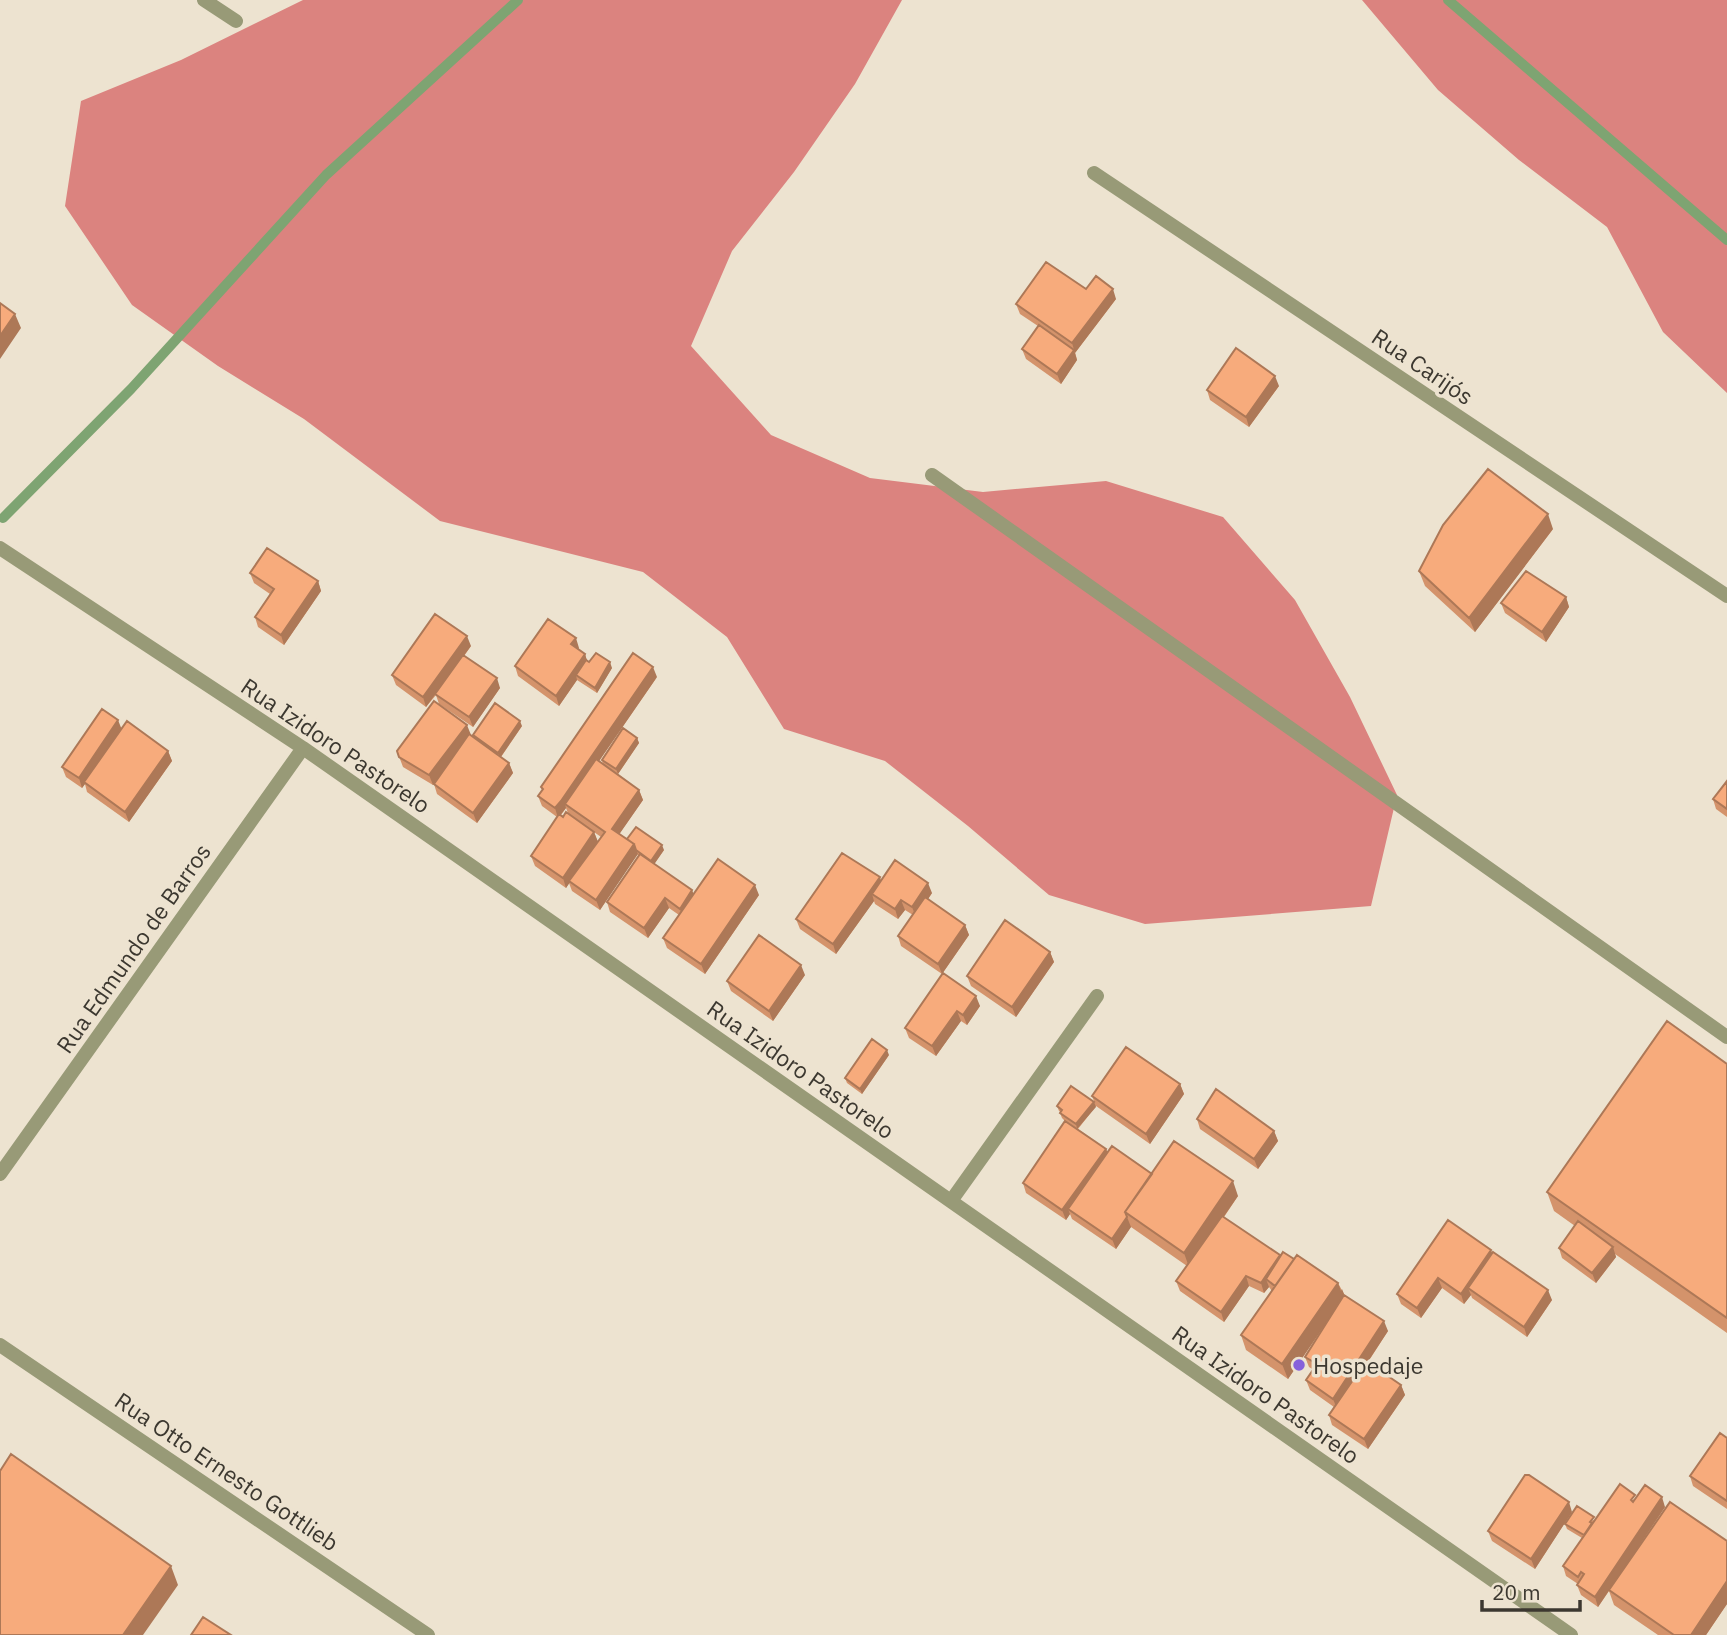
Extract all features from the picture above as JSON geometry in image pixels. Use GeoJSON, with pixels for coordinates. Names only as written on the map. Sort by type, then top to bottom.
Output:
{"type":"FeatureCollection","features":[{"type":"Feature","properties":{"kind":"street"},"geometry":{"type":"LineString","coordinates":[[204,0],[236,21]]}},
{"type":"Feature","properties":{"kind":"street","name":"Rua Carijós"},"geometry":{"type":"LineString","coordinates":[[1094,173],[1727,596]]}},
{"type":"Feature","properties":{"kind":"street"},"geometry":{"type":"LineString","coordinates":[[932,475],[1727,1037]]}},
{"type":"Feature","properties":{"kind":"street","name":"Rua Izidoro Pastorelo"},"geometry":{"type":"LineString","coordinates":[[0,548],[303,748],[1571,1635]]}},
{"type":"Feature","properties":{"kind":"street","name":"Rua Edmundo de Barros"},"geometry":{"type":"LineString","coordinates":[[0,1174],[303,748]]}},
{"type":"Feature","properties":{"kind":"street"},"geometry":{"type":"LineString","coordinates":[[951,1201],[1097,996]]}},
{"type":"Feature","properties":{"kind":"street","name":"Rua Otto Ernesto Gottlieb"},"geometry":{"type":"LineString","coordinates":[[0,1345],[428,1635]]}},
{"type":"Feature","properties":{"kind":"shaded area"},"geometry":{"type":"Polygon","coordinates":[[[303,0],[902,0],[855,84],[794,172],[732,251],[691,346],[771,435],[870,478],[983,492],[1106,481],[1223,517],[1295,600],[1350,697],[1397,795],[1371,906],[1145,924],[1049,895],[968,826],[885,761],[784,729],[727,637],[643,572],[440,521],[304,419],[218,366],[132,305],[65,206],[81,101],[181,60],[303,0]]]}},
{"type":"Feature","properties":{"kind":"shaded area"},"geometry":{"type":"Polygon","coordinates":[[[1362,0],[1727,0],[1727,393],[1663,332],[1607,227],[1519,160],[1438,90],[1362,0]]]}},
{"type":"Feature","properties":{"kind":"building"},"geometry":{"type":"Polygon","coordinates":[[[1046,262],[1086,289],[1096,276],[1113,289],[1072,343],[1016,304],[1046,262]]]}},
{"type":"Feature","properties":{"kind":"building"},"geometry":{"type":"Polygon","coordinates":[[[0,303],[15,314],[0,336],[0,303]]]}},
{"type":"Feature","properties":{"kind":"building"},"geometry":{"type":"Polygon","coordinates":[[[1039,325],[1074,350],[1057,374],[1022,349],[1039,325]]]}},
{"type":"Feature","properties":{"kind":"building"},"geometry":{"type":"Polygon","coordinates":[[[1236,348],[1275,376],[1246,417],[1207,390],[1236,348]]]}},
{"type":"Feature","properties":{"kind":"building"},"geometry":{"type":"Polygon","coordinates":[[[1488,469],[1548,514],[1469,618],[1419,571],[1443,525],[1488,469]]]}},
{"type":"Feature","properties":{"kind":"building"},"geometry":{"type":"Polygon","coordinates":[[[267,548],[318,581],[281,635],[255,617],[274,589],[250,573],[267,548]]]}},
{"type":"Feature","properties":{"kind":"building"},"geometry":{"type":"Polygon","coordinates":[[[1526,571],[1566,597],[1542,632],[1501,603],[1526,571]]]}},
{"type":"Feature","properties":{"kind":"building"},"geometry":{"type":"Polygon","coordinates":[[[435,614],[467,636],[423,697],[392,675],[435,614]]]}},
{"type":"Feature","properties":{"kind":"building"},"geometry":{"type":"Polygon","coordinates":[[[548,619],[576,638],[571,644],[585,654],[556,696],[515,666],[548,619]]]}},
{"type":"Feature","properties":{"kind":"building"},"geometry":{"type":"Polygon","coordinates":[[[596,653],[610,662],[595,688],[576,675],[586,660],[589,662],[596,653]]]}},
{"type":"Feature","properties":{"kind":"building"},"geometry":{"type":"Polygon","coordinates":[[[633,653],[653,667],[555,808],[538,796],[543,789],[541,787],[633,653]]]}},
{"type":"Feature","properties":{"kind":"building"},"geometry":{"type":"Polygon","coordinates":[[[463,655],[497,678],[469,717],[435,694],[463,655]]]}},
{"type":"Feature","properties":{"kind":"building"},"geometry":{"type":"Polygon","coordinates":[[[434,701],[467,725],[429,775],[399,757],[397,751],[434,701]]]}},
{"type":"Feature","properties":{"kind":"building"},"geometry":{"type":"Polygon","coordinates":[[[495,703],[520,721],[498,753],[473,735],[495,703]]]}},
{"type":"Feature","properties":{"kind":"building"},"geometry":{"type":"Polygon","coordinates":[[[102,709],[118,720],[79,778],[62,767],[102,709]]]}},
{"type":"Feature","properties":{"kind":"building"},"geometry":{"type":"Polygon","coordinates":[[[127,721],[168,751],[125,812],[84,782],[127,721]]]}},
{"type":"Feature","properties":{"kind":"building"},"geometry":{"type":"Polygon","coordinates":[[[623,728],[637,738],[616,769],[602,760],[623,728]]]}},
{"type":"Feature","properties":{"kind":"building"},"geometry":{"type":"Polygon","coordinates":[[[469,734],[509,763],[473,813],[434,784],[469,734]]]}},
{"type":"Feature","properties":{"kind":"building"},"geometry":{"type":"Polygon","coordinates":[[[596,759],[639,790],[612,829],[634,844],[596,900],[569,881],[605,832],[565,804],[596,759]]]}},
{"type":"Feature","properties":{"kind":"building"},"geometry":{"type":"Polygon","coordinates":[[[1727,781],[1727,809],[1713,799],[1727,781]]]}},
{"type":"Feature","properties":{"kind":"building"},"geometry":{"type":"Polygon","coordinates":[[[566,812],[594,832],[563,878],[531,856],[559,814],[563,817],[566,812]]]}},
{"type":"Feature","properties":{"kind":"building"},"geometry":{"type":"Polygon","coordinates":[[[636,827],[662,845],[651,861],[627,839],[636,827]]]}},
{"type":"Feature","properties":{"kind":"building"},"geometry":{"type":"Polygon","coordinates":[[[842,853],[880,877],[833,944],[796,919],[842,853]]]}},
{"type":"Feature","properties":{"kind":"building"},"geometry":{"type":"Polygon","coordinates":[[[640,854],[692,890],[680,909],[665,898],[644,928],[607,902],[640,854]]]}},
{"type":"Feature","properties":{"kind":"building"},"geometry":{"type":"Polygon","coordinates":[[[718,859],[755,885],[701,964],[663,938],[718,859]]]}},
{"type":"Feature","properties":{"kind":"building"},"geometry":{"type":"Polygon","coordinates":[[[895,860],[928,883],[912,907],[901,900],[895,909],[872,894],[895,860]]]}},
{"type":"Feature","properties":{"kind":"building"},"geometry":{"type":"Polygon","coordinates":[[[925,897],[965,925],[938,964],[898,936],[925,897]]]}},
{"type":"Feature","properties":{"kind":"building"},"geometry":{"type":"Polygon","coordinates":[[[1005,920],[1050,952],[1012,1007],[967,976],[1005,920]]]}},
{"type":"Feature","properties":{"kind":"building"},"geometry":{"type":"Polygon","coordinates":[[[759,935],[801,965],[769,1011],[727,981],[759,935]]]}},
{"type":"Feature","properties":{"kind":"building"},"geometry":{"type":"Polygon","coordinates":[[[943,973],[976,996],[963,1015],[957,1011],[932,1046],[905,1028],[943,973]]]}},
{"type":"Feature","properties":{"kind":"building"},"geometry":{"type":"Polygon","coordinates":[[[1667,1021],[1727,1064],[1727,1318],[1547,1192],[1667,1021]]]}},
{"type":"Feature","properties":{"kind":"building"},"geometry":{"type":"Polygon","coordinates":[[[872,1039],[887,1050],[860,1089],[845,1078],[872,1039]]]}},
{"type":"Feature","properties":{"kind":"building"},"geometry":{"type":"Polygon","coordinates":[[[1126,1047],[1180,1084],[1146,1134],[1092,1096],[1126,1047]]]}},
{"type":"Feature","properties":{"kind":"building"},"geometry":{"type":"Polygon","coordinates":[[[1071,1086],[1094,1102],[1076,1124],[1060,1113],[1062,1110],[1057,1106],[1071,1086]]]}},
{"type":"Feature","properties":{"kind":"building"},"geometry":{"type":"Polygon","coordinates":[[[1216,1089],[1274,1131],[1254,1159],[1197,1119],[1216,1089]]]}},
{"type":"Feature","properties":{"kind":"building"},"geometry":{"type":"Polygon","coordinates":[[[1065,1121],[1106,1149],[1062,1210],[1023,1183],[1065,1121]]]}},
{"type":"Feature","properties":{"kind":"building"},"geometry":{"type":"Polygon","coordinates":[[[1174,1141],[1233,1181],[1184,1253],[1125,1212],[1174,1141]]]}},
{"type":"Feature","properties":{"kind":"building"},"geometry":{"type":"Polygon","coordinates":[[[1112,1146],[1152,1174],[1125,1212],[1127,1217],[1112,1239],[1068,1209],[1112,1146]]]}},
{"type":"Feature","properties":{"kind":"building"},"geometry":{"type":"Polygon","coordinates":[[[1222,1216],[1280,1255],[1261,1283],[1246,1276],[1221,1312],[1176,1281],[1222,1216]]]}},
{"type":"Feature","properties":{"kind":"building"},"geometry":{"type":"Polygon","coordinates":[[[1448,1220],[1491,1250],[1461,1294],[1438,1278],[1417,1308],[1397,1294],[1448,1220]]]}},
{"type":"Feature","properties":{"kind":"building"},"geometry":{"type":"Polygon","coordinates":[[[1578,1221],[1613,1247],[1592,1273],[1559,1248],[1578,1221]]]}},
{"type":"Feature","properties":{"kind":"building"},"geometry":{"type":"Polygon","coordinates":[[[1283,1252],[1294,1259],[1275,1286],[1266,1279],[1283,1252]]]}},
{"type":"Feature","properties":{"kind":"building"},"geometry":{"type":"Polygon","coordinates":[[[1493,1252],[1548,1290],[1524,1327],[1468,1288],[1493,1252]]]}},
{"type":"Feature","properties":{"kind":"building"},"geometry":{"type":"Polygon","coordinates":[[[1297,1255],[1338,1283],[1282,1364],[1241,1335],[1297,1255]]]}},
{"type":"Feature","properties":{"kind":"building"},"geometry":{"type":"Polygon","coordinates":[[[1344,1295],[1384,1321],[1333,1399],[1306,1380],[1317,1364],[1305,1357],[1344,1295]]]}},
{"type":"Feature","properties":{"kind":"building"},"geometry":{"type":"Polygon","coordinates":[[[1366,1361],[1401,1385],[1364,1439],[1329,1415],[1366,1361]]]}},
{"type":"Feature","properties":{"kind":"building"},"geometry":{"type":"Polygon","coordinates":[[[1720,1433],[1727,1438],[1727,1501],[1690,1476],[1720,1433]]]}},
{"type":"Feature","properties":{"kind":"building"},"geometry":{"type":"Polygon","coordinates":[[[11,1454],[171,1566],[123,1635],[0,1635],[0,1471],[11,1454]]]}},
{"type":"Feature","properties":{"kind":"building"},"geometry":{"type":"Polygon","coordinates":[[[1525,1475],[1569,1502],[1531,1559],[1488,1531],[1525,1475]]]}},
{"type":"Feature","properties":{"kind":"building"},"geometry":{"type":"Polygon","coordinates":[[[1620,1484],[1635,1495],[1631,1500],[1633,1502],[1645,1485],[1662,1497],[1595,1597],[1577,1585],[1584,1574],[1581,1572],[1578,1577],[1563,1566],[1620,1484]]]}},
{"type":"Feature","properties":{"kind":"building"},"geometry":{"type":"Polygon","coordinates":[[[1670,1502],[1727,1541],[1727,1581],[1691,1635],[1674,1635],[1609,1590],[1670,1502]]]}},
{"type":"Feature","properties":{"kind":"building"},"geometry":{"type":"Polygon","coordinates":[[[1577,1506],[1594,1517],[1584,1535],[1565,1524],[1577,1506]]]}},
{"type":"Feature","properties":{"kind":"building"},"geometry":{"type":"Polygon","coordinates":[[[203,1617],[231,1635],[191,1635],[203,1617]]]}},
{"type":"Feature","properties":{"kind":"waterway"},"geometry":{"type":"LineString","coordinates":[[3,518],[131,389],[326,175],[518,0]]}},
{"type":"Feature","properties":{"kind":"waterway"},"geometry":{"type":"LineString","coordinates":[[1448,0],[1727,240]]}},
{"type":"Feature","properties":{"kind":"place","name":"Hospedaje"},"geometry":{"type":"Point","coordinates":[1299,1365]}}]}
